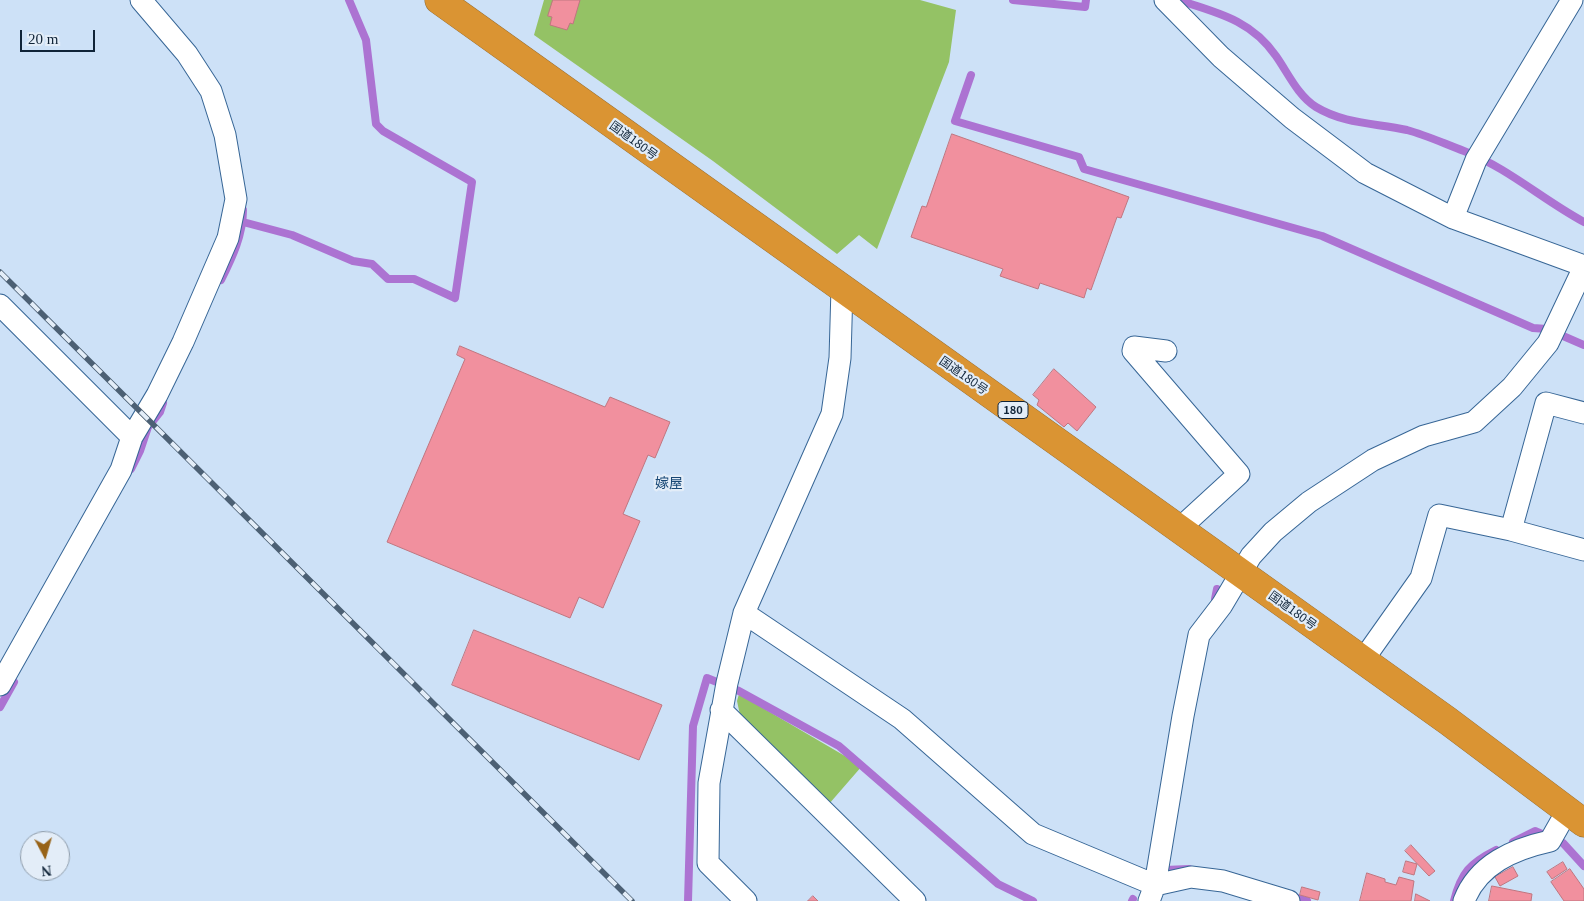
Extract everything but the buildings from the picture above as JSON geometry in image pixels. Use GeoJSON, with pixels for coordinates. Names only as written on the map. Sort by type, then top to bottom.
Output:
{"type":"FeatureCollection","features":[{"type":"Feature","properties":{"kind":"highway","name":"国道180号"},"geometry":{"type":"LineString","coordinates":[[439,0],[1363,660],[1564,827]]}},
{"type":"Feature","properties":{"kind":"street"},"geometry":{"type":"LineString","coordinates":[[0,686],[121,470],[132,437],[157,395],[184,342],[228,238],[236,199],[225,135],[211,91],[187,54],[141,0]]}},
{"type":"Feature","properties":{"kind":"street"},"geometry":{"type":"LineString","coordinates":[[1152,893],[1199,635],[1222,605],[1251,556],[1272,532],[1309,502],[1373,460],[1424,436],[1474,422],[1512,387],[1548,343],[1584,266],[1453,218],[1365,173],[1292,118],[1221,57],[1165,0]]}},
{"type":"Feature","properties":{"kind":"street"},"geometry":{"type":"LineString","coordinates":[[1453,218],[1478,158],[1572,0]]}},
{"type":"Feature","properties":{"kind":"street"},"geometry":{"type":"LineString","coordinates":[[746,901],[708,863],[709,783],[721,710],[744,613],[832,414],[840,358],[842,288]]}},
{"type":"Feature","properties":{"kind":"street"},"geometry":{"type":"LineString","coordinates":[[0,305],[132,437]]}},
{"type":"Feature","properties":{"kind":"street"},"geometry":{"type":"LineString","coordinates":[[1166,351],[1134,346],[1133,351],[1239,474],[1179,528]]}},
{"type":"Feature","properties":{"kind":"street"},"geometry":{"type":"LineString","coordinates":[[1511,530],[1546,403],[1584,413]]}},
{"type":"Feature","properties":{"kind":"street"},"geometry":{"type":"LineString","coordinates":[[1363,660],[1421,578],[1439,515],[1511,530],[1584,550]]}},
{"type":"Feature","properties":{"kind":"street"},"geometry":{"type":"LineString","coordinates":[[744,613],[902,719],[1033,834],[1152,893],[1191,877],[1223,881],[1289,901]]}},
{"type":"Feature","properties":{"kind":"street"},"geometry":{"type":"LineString","coordinates":[[721,710],[915,901]]}},
{"type":"Feature","properties":{"kind":"street"},"geometry":{"type":"LineString","coordinates":[[1464,901],[1470,885],[1487,868],[1564,827]]}},
{"type":"Feature","properties":{"kind":"green space"},"geometry":{"type":"Polygon","coordinates":[[[544,0],[920,0],[956,10],[949,62],[877,249],[859,235],[837,254],[713,161],[534,35],[544,0]]]}},
{"type":"Feature","properties":{"kind":"green space"},"geometry":{"type":"Polygon","coordinates":[[[739,694],[862,766],[829,804],[740,715],[737,701],[739,694]]]}},
{"type":"Feature","properties":{"kind":"waterway"},"geometry":{"type":"LineString","coordinates":[[243,222],[292,235],[353,261],[372,264],[388,279],[414,279],[455,298],[472,182],[383,131],[376,124],[366,40],[349,0]]}},
{"type":"Feature","properties":{"kind":"waterway"},"geometry":{"type":"LineString","coordinates":[[1013,0],[1085,7],[1086,0]]}},
{"type":"Feature","properties":{"kind":"waterway"},"geometry":{"type":"LineString","coordinates":[[1181,1],[1221,14],[1256,34],[1267,44],[1299,91],[1316,107],[1327,113],[1349,120],[1414,132],[1464,151],[1496,166],[1584,222]]}},
{"type":"Feature","properties":{"kind":"waterway"},"geometry":{"type":"LineString","coordinates":[[971,75],[955,121],[1079,157],[1084,169],[1322,236],[1533,328],[1547,329],[1584,345]]}},
{"type":"Feature","properties":{"kind":"waterway"},"geometry":{"type":"LineString","coordinates":[[221,280],[239,237],[243,210]]}},
{"type":"Feature","properties":{"kind":"waterway"},"geometry":{"type":"LineString","coordinates":[[131,469],[140,451],[148,427],[160,412],[163,403]]}},
{"type":"Feature","properties":{"kind":"waterway"},"geometry":{"type":"LineString","coordinates":[[1215,599],[1217,589]]}},
{"type":"Feature","properties":{"kind":"waterway"},"geometry":{"type":"LineString","coordinates":[[688,901],[693,726],[707,678],[739,691],[839,746],[998,884],[1033,901]]}},
{"type":"Feature","properties":{"kind":"waterway"},"geometry":{"type":"LineString","coordinates":[[0,707],[14,682]]}},
{"type":"Feature","properties":{"kind":"waterway"},"geometry":{"type":"LineString","coordinates":[[1513,842],[1535,831],[1563,843],[1584,866]]}},
{"type":"Feature","properties":{"kind":"waterway"},"geometry":{"type":"LineString","coordinates":[[1454,901],[1460,883],[1468,870],[1473,864],[1496,850]]}},
{"type":"Feature","properties":{"kind":"waterway"},"geometry":{"type":"LineString","coordinates":[[1165,870],[1189,869]]}},
{"type":"Feature","properties":{"kind":"waterway"},"geometry":{"type":"LineString","coordinates":[[1290,896],[1307,901]]}},
{"type":"Feature","properties":{"kind":"railway"},"geometry":{"type":"LineString","coordinates":[[0,272],[632,901]]}},
{"type":"Feature","properties":{"kind":"district","name":"嫁屋"},"geometry":{"type":"Point","coordinates":[669,483]}}]}
